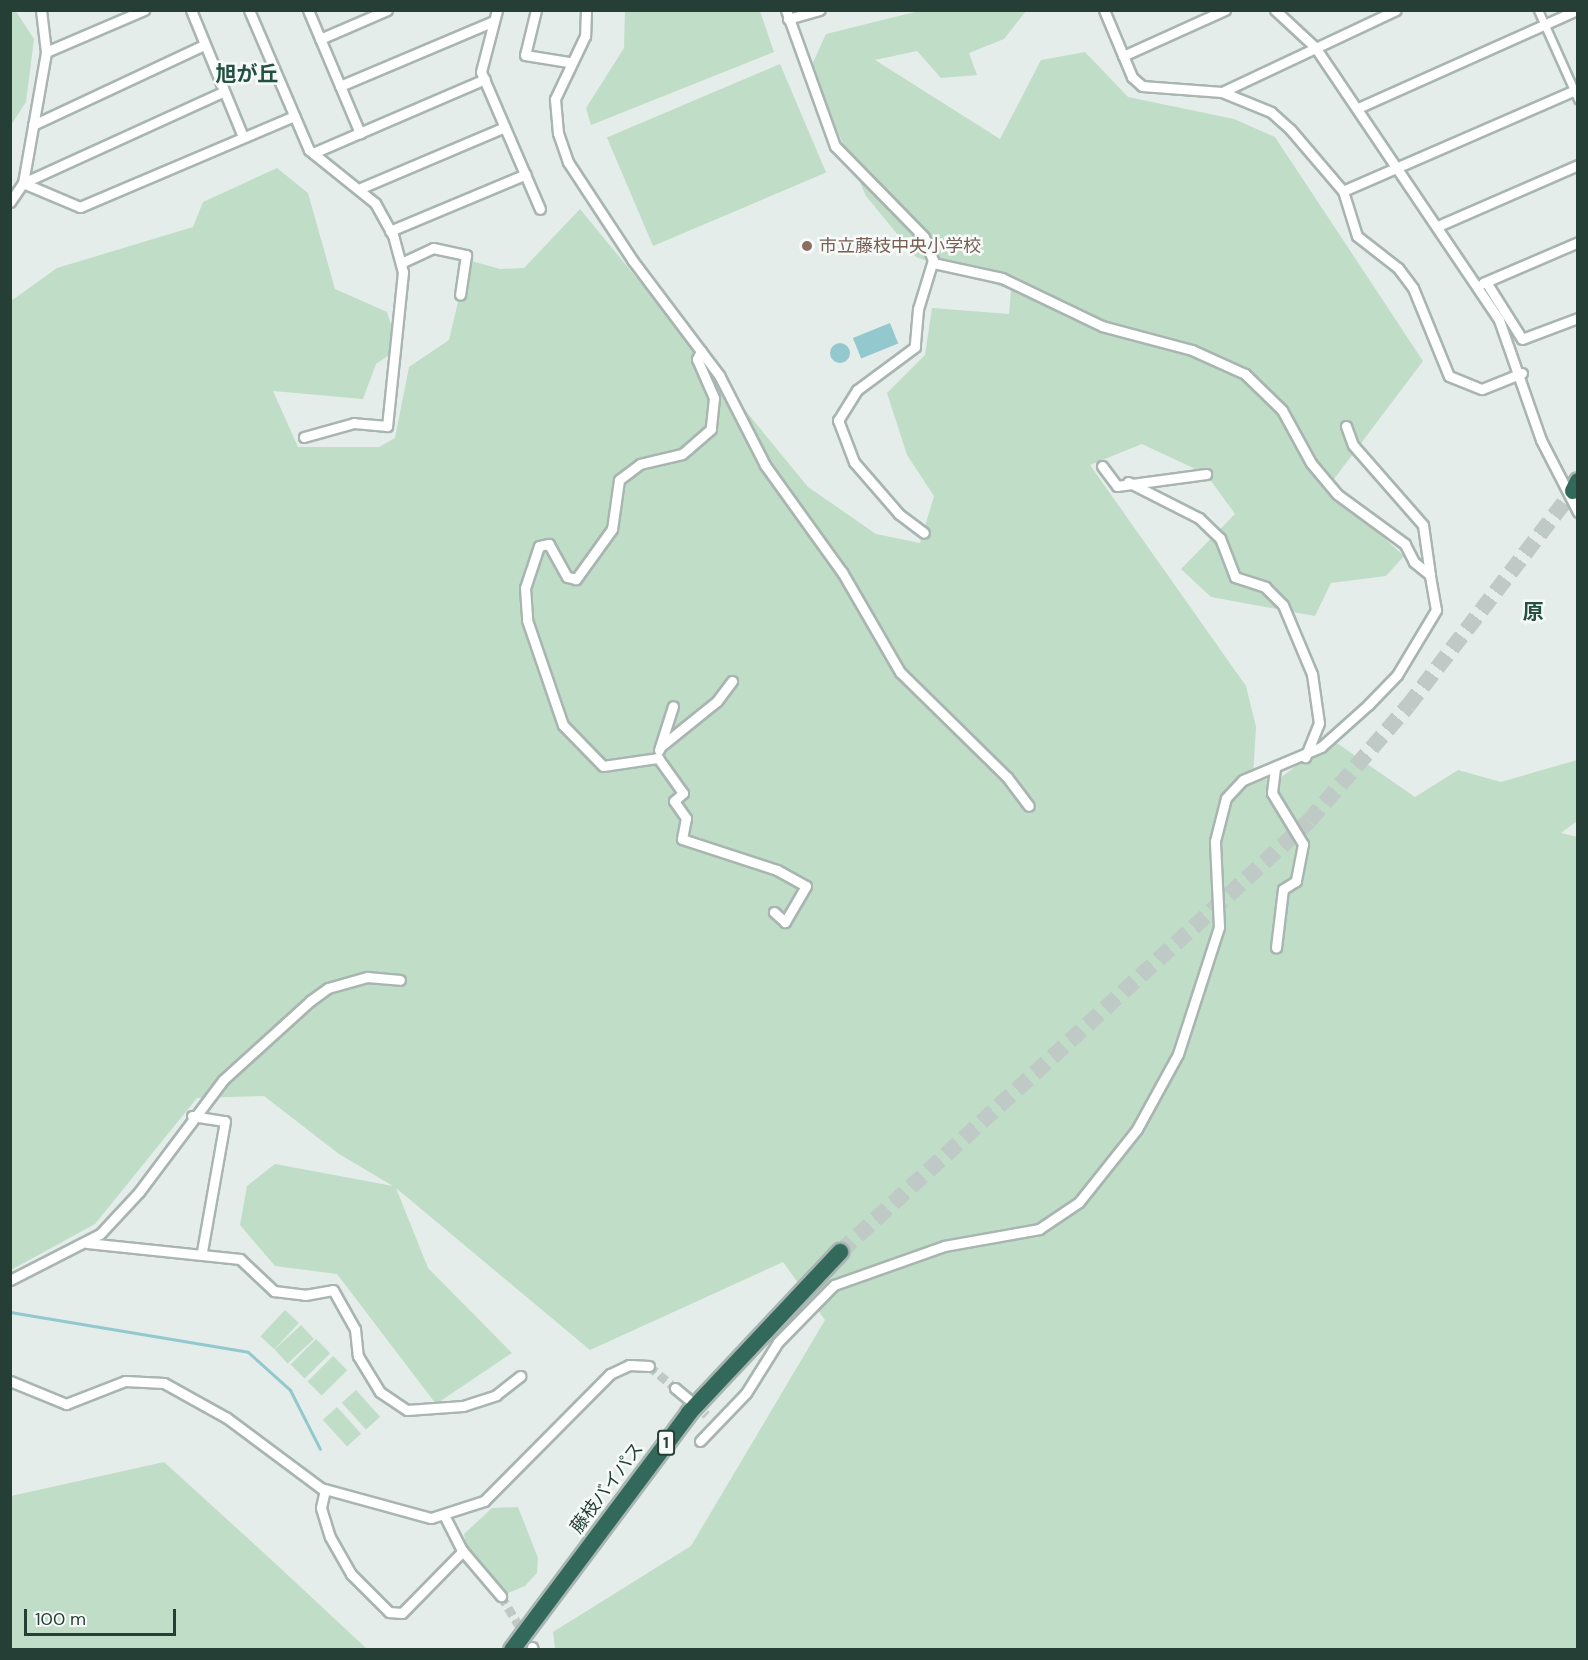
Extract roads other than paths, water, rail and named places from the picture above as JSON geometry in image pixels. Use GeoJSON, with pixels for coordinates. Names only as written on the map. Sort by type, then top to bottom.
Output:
{"type":"FeatureCollection","features":[{"type":"Feature","properties":{"kind":"highway","name":"藤枝バイパス"},"geometry":{"type":"LineString","coordinates":[[512,1650],[689,1413],[840,1252]]}},
{"type":"Feature","properties":{"kind":"street"},"geometry":{"type":"LineString","coordinates":[[10,202],[23,183],[46,52],[41,10]]}},
{"type":"Feature","properties":{"kind":"street"},"geometry":{"type":"LineString","coordinates":[[190,10],[243,138]]}},
{"type":"Feature","properties":{"kind":"street"},"geometry":{"type":"LineString","coordinates":[[308,10],[360,133]]}},
{"type":"Feature","properties":{"kind":"street"},"geometry":{"type":"LineString","coordinates":[[320,39],[387,10]]}},
{"type":"Feature","properties":{"kind":"street"},"geometry":{"type":"LineString","coordinates":[[497,10],[482,72],[540,209]]}},
{"type":"Feature","properties":{"kind":"street"},"geometry":{"type":"LineString","coordinates":[[536,10],[525,55],[568,62]]}},
{"type":"Feature","properties":{"kind":"street"},"geometry":{"type":"LineString","coordinates":[[586,10],[585,36],[568,62],[555,106],[568,162],[728,389],[765,465],[842,572],[900,672],[1007,777],[1029,806]]}},
{"type":"Feature","properties":{"kind":"street"},"geometry":{"type":"LineString","coordinates":[[820,10],[787,15],[835,146],[924,237],[933,263],[918,309],[915,347],[857,390],[838,420],[854,462],[899,514],[924,533]]}},
{"type":"Feature","properties":{"kind":"street"},"geometry":{"type":"LineString","coordinates":[[1104,10],[1123,56],[1142,86],[1222,92],[1271,112],[1343,191],[1357,236],[1398,268],[1413,288],[1449,376],[1482,389],[1522,373]]}},
{"type":"Feature","properties":{"kind":"street"},"geometry":{"type":"LineString","coordinates":[[1123,56],[1224,10]]}},
{"type":"Feature","properties":{"kind":"street"},"geometry":{"type":"LineString","coordinates":[[1275,10],[1315,46],[1499,320],[1522,373],[1541,440],[1578,513]]}},
{"type":"Feature","properties":{"kind":"street"},"geometry":{"type":"LineString","coordinates":[[1343,191],[1576,93],[1538,10]]}},
{"type":"Feature","properties":{"kind":"street"},"geometry":{"type":"LineString","coordinates":[[1358,108],[1577,10]]}},
{"type":"Feature","properties":{"kind":"street"},"geometry":{"type":"LineString","coordinates":[[1222,92],[1392,11]]}},
{"type":"Feature","properties":{"kind":"street"},"geometry":{"type":"LineString","coordinates":[[46,52],[138,12]]}},
{"type":"Feature","properties":{"kind":"street"},"geometry":{"type":"LineString","coordinates":[[252,12],[294,116],[313,153],[362,188],[390,231],[401,263],[404,288],[387,426],[354,423],[304,436]]}},
{"type":"Feature","properties":{"kind":"street"},"geometry":{"type":"LineString","coordinates":[[340,86],[494,21]]}},
{"type":"Feature","properties":{"kind":"street"},"geometry":{"type":"LineString","coordinates":[[33,125],[204,45]]}},
{"type":"Feature","properties":{"kind":"street"},"geometry":{"type":"LineString","coordinates":[[313,153],[485,79]]}},
{"type":"Feature","properties":{"kind":"street"},"geometry":{"type":"LineString","coordinates":[[23,183],[223,92]]}},
{"type":"Feature","properties":{"kind":"street"},"geometry":{"type":"LineString","coordinates":[[23,183],[80,207],[294,116]]}},
{"type":"Feature","properties":{"kind":"street"},"geometry":{"type":"LineString","coordinates":[[362,188],[505,127]]}},
{"type":"Feature","properties":{"kind":"street"},"geometry":{"type":"LineString","coordinates":[[1438,226],[1578,165]]}},
{"type":"Feature","properties":{"kind":"street"},"geometry":{"type":"LineString","coordinates":[[390,231],[526,174]]}},
{"type":"Feature","properties":{"kind":"street"},"geometry":{"type":"LineString","coordinates":[[1475,286],[1578,242]]}},
{"type":"Feature","properties":{"kind":"street"},"geometry":{"type":"LineString","coordinates":[[401,263],[433,248],[466,255],[460,294]]}},
{"type":"Feature","properties":{"kind":"street"},"geometry":{"type":"LineString","coordinates":[[933,263],[1002,278],[1102,327],[1192,351],[1245,374],[1282,410],[1311,463],[1337,494],[1405,544],[1414,562],[1430,574]]}},
{"type":"Feature","properties":{"kind":"street"},"geometry":{"type":"LineString","coordinates":[[1486,282],[1522,339],[1578,318]]}},
{"type":"Feature","properties":{"kind":"street"},"geometry":{"type":"LineString","coordinates":[[658,758],[603,766],[562,725],[527,620],[525,588],[539,546],[545,543],[567,577],[576,579],[612,529],[619,480],[640,464],[682,454],[703,441],[715,414],[714,399],[697,359],[701,351]]}},
{"type":"Feature","properties":{"kind":"street"},"geometry":{"type":"LineString","coordinates":[[700,1442],[715,1422],[746,1393],[778,1342],[834,1285],[944,1246],[1039,1229],[1079,1203],[1137,1129],[1178,1054],[1219,927],[1215,841],[1226,798],[1243,780],[1305,757],[1397,675],[1404,656],[1433,620],[1430,574],[1423,525],[1353,445],[1346,426]]}},
{"type":"Feature","properties":{"kind":"street"},"geometry":{"type":"LineString","coordinates":[[1102,466],[1117,486],[1128,482],[1206,474]]}},
{"type":"Feature","properties":{"kind":"street"},"geometry":{"type":"LineString","coordinates":[[1128,482],[1199,518],[1220,538],[1234,577],[1264,587],[1283,605],[1312,674],[1319,723],[1305,757]]}},
{"type":"Feature","properties":{"kind":"street"},"geometry":{"type":"LineString","coordinates":[[660,747],[732,681]]}},
{"type":"Feature","properties":{"kind":"street"},"geometry":{"type":"LineString","coordinates":[[673,706],[658,758],[683,793],[674,801],[686,818],[682,839],[777,870],[806,886],[785,922],[774,912]]}},
{"type":"Feature","properties":{"kind":"street"},"geometry":{"type":"LineString","coordinates":[[1275,768],[1270,778],[1272,793],[1303,843],[1296,881],[1284,889],[1276,948]]}},
{"type":"Feature","properties":{"kind":"street"},"geometry":{"type":"LineString","coordinates":[[10,1280],[87,1243],[139,1192],[192,1116],[223,1080],[328,988],[367,977],[400,980]]}},
{"type":"Feature","properties":{"kind":"street"},"geometry":{"type":"LineString","coordinates":[[192,1116],[225,1121],[202,1252]]}},
{"type":"Feature","properties":{"kind":"street"},"geometry":{"type":"LineString","coordinates":[[87,1243],[202,1252],[240,1259],[274,1291],[305,1295],[333,1290],[355,1329],[358,1356],[380,1392],[407,1410],[463,1406],[496,1395],[520,1376]]}},
{"type":"Feature","properties":{"kind":"street"},"geometry":{"type":"LineString","coordinates":[[10,1381],[66,1404],[125,1381],[164,1383],[227,1418],[325,1490],[431,1518],[491,1496],[609,1374],[628,1365],[649,1366]]}},
{"type":"Feature","properties":{"kind":"street"},"geometry":{"type":"LineString","coordinates":[[675,1388],[688,1399]]}},
{"type":"Feature","properties":{"kind":"street"},"geometry":{"type":"LineString","coordinates":[[707,1415],[715,1422]]}},
{"type":"Feature","properties":{"kind":"street"},"geometry":{"type":"LineString","coordinates":[[325,1490],[321,1508],[330,1537],[351,1574],[389,1612],[402,1613],[463,1551]]}},
{"type":"Feature","properties":{"kind":"street"},"geometry":{"type":"LineString","coordinates":[[444,1515],[463,1551],[501,1596]]}},
{"type":"Feature","properties":{"kind":"water"},"geometry":{"type":"Polygon","coordinates":[[[890,323],[898,343],[861,358],[853,338],[890,323]]]}},
{"type":"Feature","properties":{"kind":"water"},"geometry":{"type":"Polygon","coordinates":[[[840,343],[847,346],[850,353],[847,360],[840,363],[833,360],[830,353],[833,346],[840,343]]]}},
{"type":"Feature","properties":{"kind":"waterway"},"geometry":{"type":"LineString","coordinates":[[10,1312],[248,1352],[290,1390],[320,1449]]}},
{"type":"Feature","properties":{"kind":"tunnel"},"geometry":{"type":"LineString","coordinates":[[840,1252],[1309,821],[1408,706],[1573,491]]}},
{"type":"Feature","properties":{"kind":"tunnel"},"geometry":{"type":"LineString","coordinates":[[649,1366],[675,1388]]}},
{"type":"Feature","properties":{"kind":"tunnel"},"geometry":{"type":"LineString","coordinates":[[695,1404],[707,1415]]}},
{"type":"Feature","properties":{"kind":"tunnel"},"geometry":{"type":"LineString","coordinates":[[501,1596],[532,1647]]}},
{"type":"Feature","properties":{"kind":"place","name":"市立藤枝中央小学校"},"geometry":{"type":"Point","coordinates":[807,246]}},
{"type":"Feature","properties":{"kind":"district","name":"旭が丘"},"geometry":{"type":"Point","coordinates":[247,74]}},
{"type":"Feature","properties":{"kind":"district","name":"原"},"geometry":{"type":"Point","coordinates":[1533,612]}}]}
